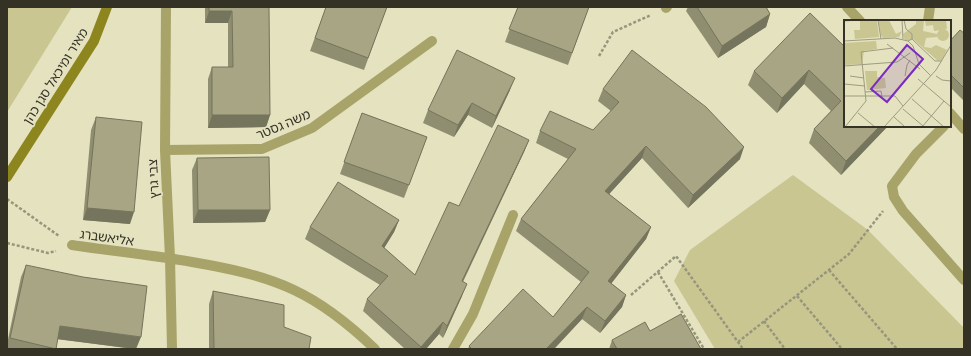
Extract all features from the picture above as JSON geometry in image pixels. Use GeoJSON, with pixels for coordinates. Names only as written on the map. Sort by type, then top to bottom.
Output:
{"type":"FeatureCollection","features":[{"type":"Feature","properties":{"kind":"street","name":"מאיר ומיכאל סגן כהן"},"geometry":{"type":"LineString","coordinates":[[7,177],[94,41],[107,7]]}},
{"type":"Feature","properties":{"kind":"street","name":"צבי גרץ"},"geometry":{"type":"LineString","coordinates":[[166,7],[165,150],[170,258],[172,349]]}},
{"type":"Feature","properties":{"kind":"street"},"geometry":{"type":"LineString","coordinates":[[847,7],[859,20]]}},
{"type":"Feature","properties":{"kind":"street"},"geometry":{"type":"LineString","coordinates":[[928,20],[930,7]]}},
{"type":"Feature","properties":{"kind":"street","name":"משה גסטר"},"geometry":{"type":"LineString","coordinates":[[165,150],[262,149],[312,128],[432,41]]}},
{"type":"Feature","properties":{"kind":"street"},"geometry":{"type":"LineString","coordinates":[[951,116],[964,129]]}},
{"type":"Feature","properties":{"kind":"street"},"geometry":{"type":"LineString","coordinates":[[943,127],[916,154],[892,186],[894,197],[903,211],[964,280]]}},
{"type":"Feature","properties":{"kind":"street"},"geometry":{"type":"LineString","coordinates":[[453,349],[473,314],[513,215]]}},
{"type":"Feature","properties":{"kind":"street","name":"אליאשברג"},"geometry":{"type":"LineString","coordinates":[[72,245],[170,258],[230,268],[263,278],[294,290],[316,302],[336,316],[374,349]]}},
{"type":"Feature","properties":{"kind":"path"},"geometry":{"type":"LineString","coordinates":[[599,56],[613,32],[667,8]]}},
{"type":"Feature","properties":{"kind":"path"},"geometry":{"type":"LineString","coordinates":[[738,342],[850,254],[894,197]]}},
{"type":"Feature","properties":{"kind":"path","name":"אליאשברג"},"geometry":{"type":"LineString","coordinates":[[7,199],[72,245]]}},
{"type":"Feature","properties":{"kind":"path"},"geometry":{"type":"LineString","coordinates":[[7,244],[48,253],[72,245]]}},
{"type":"Feature","properties":{"kind":"path"},"geometry":{"type":"LineString","coordinates":[[631,295],[676,256],[743,349]]}},
{"type":"Feature","properties":{"kind":"path"},"geometry":{"type":"LineString","coordinates":[[829,270],[897,349]]}},
{"type":"Feature","properties":{"kind":"path"},"geometry":{"type":"LineString","coordinates":[[658,272],[704,349]]}},
{"type":"Feature","properties":{"kind":"path"},"geometry":{"type":"LineString","coordinates":[[797,296],[842,349]]}},
{"type":"Feature","properties":{"kind":"path"},"geometry":{"type":"LineString","coordinates":[[764,322],[785,349]]}},
{"type":"Feature","properties":{"kind":"shaded area"},"geometry":{"type":"Polygon","coordinates":[[[7,7],[72,7],[7,112],[7,7]]]}},
{"type":"Feature","properties":{"kind":"shaded area"},"geometry":{"type":"Polygon","coordinates":[[[793,175],[868,230],[964,328],[964,349],[715,349],[674,281],[690,250],[793,175]]]}},
{"type":"Feature","properties":{"kind":"building"},"geometry":{"type":"Polygon","coordinates":[[[209,7],[269,7],[270,115],[212,115],[212,67],[233,67],[232,11],[209,11],[209,7]]]}},
{"type":"Feature","properties":{"kind":"building"},"geometry":{"type":"Polygon","coordinates":[[[326,7],[387,7],[368,58],[315,38],[326,7]]]}},
{"type":"Feature","properties":{"kind":"building"},"geometry":{"type":"Polygon","coordinates":[[[518,7],[589,7],[572,53],[509,29],[518,7]]]}},
{"type":"Feature","properties":{"kind":"building"},"geometry":{"type":"Polygon","coordinates":[[[697,7],[766,7],[770,14],[722,46],[697,7]]]}},
{"type":"Feature","properties":{"kind":"building"},"geometry":{"type":"Polygon","coordinates":[[[810,13],[844,46],[844,127],[879,127],[846,161],[814,129],[841,101],[809,70],[782,98],[754,71],[810,13]]]}},
{"type":"Feature","properties":{"kind":"building"},"geometry":{"type":"Polygon","coordinates":[[[960,30],[964,33],[964,88],[951,75],[951,40],[960,30]]]}},
{"type":"Feature","properties":{"kind":"building"},"geometry":{"type":"Polygon","coordinates":[[[457,50],[515,78],[496,116],[472,103],[458,125],[428,110],[457,50]]]}},
{"type":"Feature","properties":{"kind":"building"},"geometry":{"type":"Polygon","coordinates":[[[632,50],[706,107],[744,147],[693,195],[646,146],[605,191],[651,227],[608,281],[626,295],[605,321],[587,307],[546,349],[472,349],[469,346],[523,289],[553,317],[589,272],[521,219],[576,149],[540,131],[550,111],[593,130],[619,102],[603,89],[632,50]]]}},
{"type":"Feature","properties":{"kind":"building"},"geometry":{"type":"Polygon","coordinates":[[[362,113],[427,137],[409,185],[344,162],[362,113]]]}},
{"type":"Feature","properties":{"kind":"building"},"geometry":{"type":"Polygon","coordinates":[[[96,117],[142,122],[134,212],[87,208],[96,117]]]}},
{"type":"Feature","properties":{"kind":"building"},"geometry":{"type":"Polygon","coordinates":[[[498,125],[529,140],[462,281],[467,284],[447,326],[443,322],[421,347],[367,299],[388,276],[310,227],[338,182],[399,220],[382,246],[415,275],[449,202],[459,206],[498,125]]]}},
{"type":"Feature","properties":{"kind":"building"},"geometry":{"type":"Polygon","coordinates":[[[269,157],[270,210],[198,210],[197,158],[269,157]]]}},
{"type":"Feature","properties":{"kind":"building"},"geometry":{"type":"Polygon","coordinates":[[[26,265],[83,277],[147,286],[141,337],[60,326],[56,349],[10,338],[26,265]]]}},
{"type":"Feature","properties":{"kind":"building"},"geometry":{"type":"Polygon","coordinates":[[[213,291],[284,305],[284,327],[311,337],[309,349],[214,349],[213,291]]]}},
{"type":"Feature","properties":{"kind":"building"},"geometry":{"type":"Polygon","coordinates":[[[681,314],[701,349],[617,349],[612,340],[645,322],[650,331],[681,314]]]}}]}
